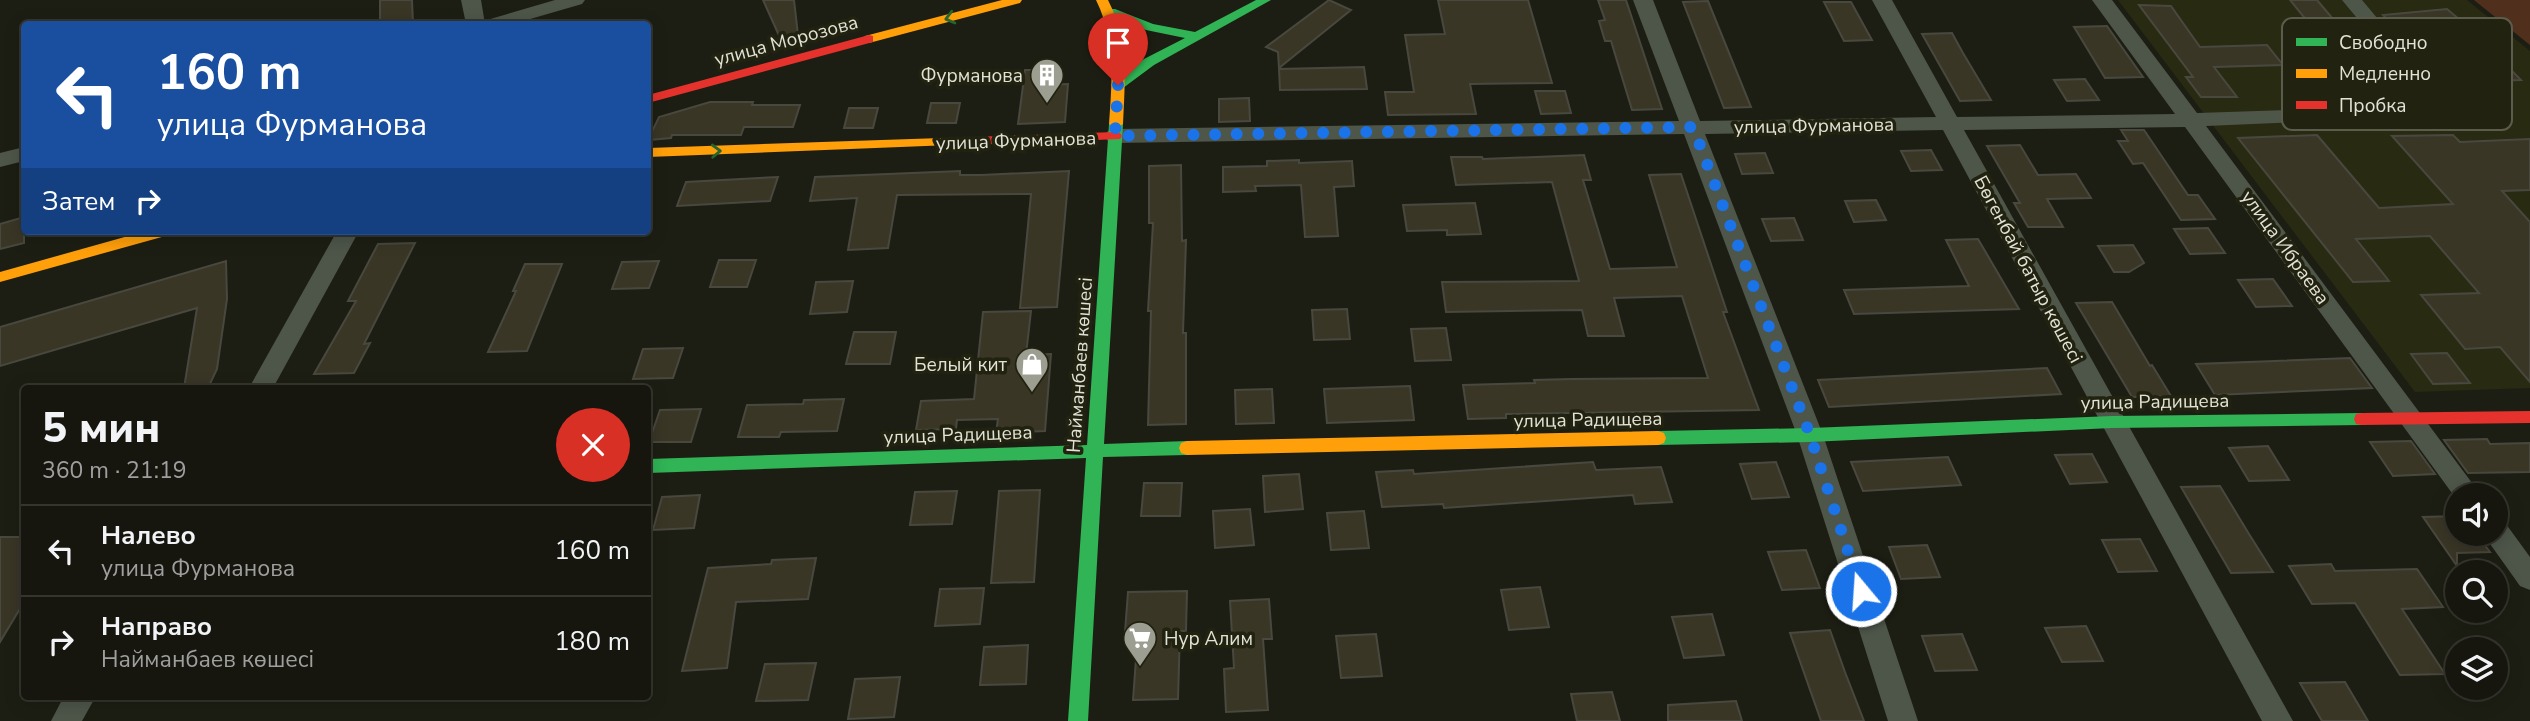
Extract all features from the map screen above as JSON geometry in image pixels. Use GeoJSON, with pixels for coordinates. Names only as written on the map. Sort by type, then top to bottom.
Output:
{"type":"FeatureCollection","features":[{"type":"Feature","properties":{"kind":"main road","name":"улица Морозова"},"geometry":{"type":"LineString","coordinates":[[651,98],[1016,0]]}},
{"type":"Feature","properties":{"kind":"main road"},"geometry":{"type":"LineString","coordinates":[[1118,85],[1149,62],[1265,0]]}},
{"type":"Feature","properties":{"kind":"main road"},"geometry":{"type":"LineString","coordinates":[[1107,6],[1150,27],[1195,36]]}},
{"type":"Feature","properties":{"kind":"main road","name":"Найманбаев көшесі"},"geometry":{"type":"LineString","coordinates":[[1079,721],[1118,85],[1118,42],[1107,6]]}},
{"type":"Feature","properties":{"kind":"main road","name":"улица Фурманова"},"geometry":{"type":"LineString","coordinates":[[651,153],[1115,136]]}},
{"type":"Feature","properties":{"kind":"main road"},"geometry":{"type":"LineString","coordinates":[[0,276],[149,235]]}},
{"type":"Feature","properties":{"kind":"main road","name":"улица Радищева"},"geometry":{"type":"LineString","coordinates":[[651,466],[1094,450],[1810,435],[2112,422],[2530,417]]}},
{"type":"Feature","properties":{"kind":"street"},"geometry":{"type":"LineString","coordinates":[[471,0],[474,21]]}},
{"type":"Feature","properties":{"kind":"street"},"geometry":{"type":"LineString","coordinates":[[504,21],[575,0]]}},
{"type":"Feature","properties":{"kind":"street"},"geometry":{"type":"LineString","coordinates":[[1643,0],[1810,435],[1903,721]]}},
{"type":"Feature","properties":{"kind":"street","name":"Бөгенбай батыр көшесі"},"geometry":{"type":"LineString","coordinates":[[1882,0],[2278,721]]}},
{"type":"Feature","properties":{"kind":"street","name":"улица Ибраева"},"geometry":{"type":"LineString","coordinates":[[2102,0],[2459,483]]}},
{"type":"Feature","properties":{"kind":"street","name":"улица Фурманова"},"geometry":{"type":"LineString","coordinates":[[2352,0],[2367,18]]}},
{"type":"Feature","properties":{"kind":"street","name":"улица Фурманова"},"geometry":{"type":"LineString","coordinates":[[1115,136],[2282,117]]}},
{"type":"Feature","properties":{"kind":"street"},"geometry":{"type":"LineString","coordinates":[[0,160],[21,155]]}},
{"type":"Feature","properties":{"kind":"street"},"geometry":{"type":"LineString","coordinates":[[263,385],[346,235]]}},
{"type":"Feature","properties":{"kind":"street"},"geometry":{"type":"LineString","coordinates":[[2506,546],[2530,578]]}},
{"type":"Feature","properties":{"kind":"street"},"geometry":{"type":"LineString","coordinates":[[66,721],[78,700]]}},
{"type":"Feature","properties":{"kind":"shaded area"},"geometry":{"type":"Polygon","coordinates":[[[2118,0],[2467,0],[2489,18],[2282,18],[2282,130],[2512,130],[2512,36],[2530,51],[2530,388],[2415,392],[2118,0]]]}},
{"type":"Feature","properties":{"kind":"shaded area"},"geometry":{"type":"Polygon","coordinates":[[[2474,0],[2530,0],[2530,45],[2512,31],[2512,18],[2496,18],[2474,0]]]}},
{"type":"Feature","properties":{"kind":"building"},"geometry":{"type":"Polygon","coordinates":[[[380,0],[412,0],[413,21],[380,21],[380,0]]]}},
{"type":"Feature","properties":{"kind":"building"},"geometry":{"type":"Polygon","coordinates":[[[763,0],[794,0],[798,35],[781,40],[763,0]]]}},
{"type":"Feature","properties":{"kind":"building"},"geometry":{"type":"Polygon","coordinates":[[[1329,0],[1351,10],[1279,68],[1278,52],[1266,47],[1329,0]]]}},
{"type":"Feature","properties":{"kind":"building"},"geometry":{"type":"Polygon","coordinates":[[[1438,0],[1528,0],[1552,83],[1470,84],[1476,114],[1388,115],[1385,92],[1414,92],[1405,35],[1445,34],[1438,0]]]}},
{"type":"Feature","properties":{"kind":"building"},"geometry":{"type":"Polygon","coordinates":[[[1598,0],[1626,0],[1662,109],[1632,110],[1611,41],[1605,41],[1599,21],[1605,20],[1598,0]]]}},
{"type":"Feature","properties":{"kind":"building"},"geometry":{"type":"Polygon","coordinates":[[[2290,0],[2317,0],[2332,18],[2305,18],[2290,0]]]}},
{"type":"Feature","properties":{"kind":"building"},"geometry":{"type":"Polygon","coordinates":[[[1708,1],[1751,107],[1724,108],[1683,2],[1708,1]]]}},
{"type":"Feature","properties":{"kind":"building"},"geometry":{"type":"Polygon","coordinates":[[[1824,2],[1851,2],[1872,40],[1844,41],[1824,2]]]}},
{"type":"Feature","properties":{"kind":"building"},"geometry":{"type":"Polygon","coordinates":[[[2139,5],[2171,6],[2200,47],[2267,45],[2282,64],[2214,67],[2237,97],[2201,97],[2186,77],[2193,77],[2139,5]]]}},
{"type":"Feature","properties":{"kind":"building"},"geometry":{"type":"Polygon","coordinates":[[[2447,9],[2458,18],[2386,18],[2383,15],[2447,9]]]}},
{"type":"Feature","properties":{"kind":"building"},"geometry":{"type":"Polygon","coordinates":[[[2107,26],[2143,77],[2105,78],[2074,27],[2107,26]]]}},
{"type":"Feature","properties":{"kind":"building"},"geometry":{"type":"Polygon","coordinates":[[[1952,33],[1991,100],[1960,101],[1922,34],[1952,33]]]}},
{"type":"Feature","properties":{"kind":"building"},"geometry":{"type":"Polygon","coordinates":[[[1364,67],[1367,89],[1280,90],[1279,69],[1364,67]]]}},
{"type":"Feature","properties":{"kind":"building","name":"Фурманова"},"geometry":{"type":"Polygon","coordinates":[[[1025,70],[1046,70],[1044,85],[1068,84],[1065,122],[1018,124],[1025,70]]]}},
{"type":"Feature","properties":{"kind":"building"},"geometry":{"type":"Polygon","coordinates":[[[2512,71],[2521,80],[2512,80],[2512,71]]]}},
{"type":"Feature","properties":{"kind":"building"},"geometry":{"type":"Polygon","coordinates":[[[2085,79],[2099,100],[2067,101],[2054,80],[2085,79]]]}},
{"type":"Feature","properties":{"kind":"building"},"geometry":{"type":"Polygon","coordinates":[[[1535,91],[1565,91],[1571,113],[1541,114],[1535,91]]]}},
{"type":"Feature","properties":{"kind":"building"},"geometry":{"type":"Polygon","coordinates":[[[1249,98],[1250,121],[1219,122],[1219,99],[1249,98]]]}},
{"type":"Feature","properties":{"kind":"building"},"geometry":{"type":"Polygon","coordinates":[[[710,102],[800,105],[793,127],[744,127],[741,135],[672,135],[671,138],[651,140],[659,117],[710,102]]]}},
{"type":"Feature","properties":{"kind":"building"},"geometry":{"type":"Polygon","coordinates":[[[931,103],[960,103],[956,123],[927,123],[931,103]]]}},
{"type":"Feature","properties":{"kind":"building"},"geometry":{"type":"Polygon","coordinates":[[[849,108],[878,108],[873,128],[844,128],[849,108]]]}},
{"type":"Feature","properties":{"kind":"building"},"geometry":{"type":"Polygon","coordinates":[[[2121,130],[2144,130],[2188,195],[2198,195],[2215,219],[2181,220],[2143,163],[2133,164],[2118,141],[2128,141],[2121,130]]]}},
{"type":"Feature","properties":{"kind":"building"},"geometry":{"type":"Polygon","coordinates":[[[2317,135],[2379,208],[2453,204],[2392,136],[2453,135],[2460,142],[2530,139],[2530,190],[2502,191],[2530,222],[2530,382],[2500,347],[2465,349],[2421,295],[2479,293],[2430,236],[2356,239],[2389,281],[2353,282],[2238,138],[2317,135]]]}},
{"type":"Feature","properties":{"kind":"building"},"geometry":{"type":"Polygon","coordinates":[[[2020,145],[2038,175],[2076,174],[2091,198],[2047,199],[2063,227],[2028,227],[2014,203],[2020,203],[1987,146],[2020,145]]]}},
{"type":"Feature","properties":{"kind":"building"},"geometry":{"type":"Polygon","coordinates":[[[1931,150],[1942,170],[1911,171],[1901,151],[1931,150]]]}},
{"type":"Feature","properties":{"kind":"building"},"geometry":{"type":"Polygon","coordinates":[[[1765,153],[1773,173],[1742,174],[1735,154],[1765,153]]]}},
{"type":"Feature","properties":{"kind":"building"},"geometry":{"type":"Polygon","coordinates":[[[1584,155],[1591,180],[1583,180],[1610,269],[1677,267],[1649,175],[1681,174],[1727,312],[1723,312],[1759,410],[1506,414],[1506,418],[1468,419],[1463,385],[1535,383],[1534,380],[1708,378],[1682,296],[1614,298],[1624,336],[1588,336],[1582,310],[1446,312],[1442,282],[1579,281],[1552,182],[1456,185],[1451,157],[1483,159],[1584,155]]]}},
{"type":"Feature","properties":{"kind":"building"},"geometry":{"type":"Polygon","coordinates":[[[1299,160],[1299,163],[1352,161],[1354,186],[1334,187],[1338,236],[1305,237],[1301,185],[1255,186],[1256,191],[1223,192],[1223,167],[1267,166],[1267,161],[1299,160]]]}},
{"type":"Feature","properties":{"kind":"building"},"geometry":{"type":"Polygon","coordinates":[[[1181,165],[1182,241],[1186,240],[1183,333],[1186,333],[1186,424],[1148,425],[1151,311],[1148,311],[1153,223],[1149,223],[1149,166],[1181,165]]]}},
{"type":"Feature","properties":{"kind":"building"},"geometry":{"type":"Polygon","coordinates":[[[960,171],[960,175],[981,175],[1069,171],[1057,307],[1020,308],[1031,194],[897,195],[888,248],[848,250],[857,198],[810,201],[815,177],[960,171]]]}},
{"type":"Feature","properties":{"kind":"building"},"geometry":{"type":"Polygon","coordinates":[[[778,177],[770,201],[677,206],[686,182],[778,177]]]}},
{"type":"Feature","properties":{"kind":"building"},"geometry":{"type":"Polygon","coordinates":[[[1876,200],[1886,220],[1854,222],[1845,201],[1876,200]]]}},
{"type":"Feature","properties":{"kind":"building"},"geometry":{"type":"Polygon","coordinates":[[[1475,203],[1481,234],[1447,235],[1447,230],[1407,231],[1403,205],[1475,203]]]}},
{"type":"Feature","properties":{"kind":"building"},"geometry":{"type":"Polygon","coordinates":[[[21,218],[24,243],[0,249],[0,224],[21,218]]]}},
{"type":"Feature","properties":{"kind":"building"},"geometry":{"type":"Polygon","coordinates":[[[1794,218],[1803,240],[1771,241],[1762,219],[1794,218]]]}},
{"type":"Feature","properties":{"kind":"building"},"geometry":{"type":"Polygon","coordinates":[[[2208,228],[2225,253],[2190,254],[2174,229],[2208,228]]]}},
{"type":"Feature","properties":{"kind":"building"},"geometry":{"type":"Polygon","coordinates":[[[1978,239],[2019,309],[1854,314],[1844,290],[1969,286],[1946,240],[1978,239]]]}},
{"type":"Feature","properties":{"kind":"building"},"geometry":{"type":"Polygon","coordinates":[[[415,243],[364,344],[370,343],[354,373],[314,374],[356,301],[348,301],[378,244],[415,243]]]}},
{"type":"Feature","properties":{"kind":"building"},"geometry":{"type":"Polygon","coordinates":[[[2133,245],[2144,263],[2129,272],[2114,272],[2098,246],[2133,245]]]}},
{"type":"Feature","properties":{"kind":"building"},"geometry":{"type":"Polygon","coordinates":[[[719,260],[756,260],[747,287],[710,287],[719,260]]]}},
{"type":"Feature","properties":{"kind":"building"},"geometry":{"type":"Polygon","coordinates":[[[226,261],[227,299],[217,369],[209,385],[184,385],[197,308],[0,366],[0,327],[226,261]]]}},
{"type":"Feature","properties":{"kind":"building"},"geometry":{"type":"Polygon","coordinates":[[[659,261],[649,288],[612,289],[622,262],[659,261]]]}},
{"type":"Feature","properties":{"kind":"building"},"geometry":{"type":"Polygon","coordinates":[[[525,264],[562,264],[527,351],[488,352],[516,291],[513,291],[525,264]]]}},
{"type":"Feature","properties":{"kind":"building"},"geometry":{"type":"Polygon","coordinates":[[[2273,279],[2292,306],[2256,307],[2238,280],[2273,279]]]}},
{"type":"Feature","properties":{"kind":"building"},"geometry":{"type":"Polygon","coordinates":[[[853,281],[847,312],[810,314],[816,282],[853,281]]]}},
{"type":"Feature","properties":{"kind":"building"},"geometry":{"type":"Polygon","coordinates":[[[2112,302],[2171,396],[2132,397],[2076,303],[2112,302]]]}},
{"type":"Feature","properties":{"kind":"building"},"geometry":{"type":"Polygon","coordinates":[[[1347,309],[1350,339],[1314,340],[1312,310],[1347,309]]]}},
{"type":"Feature","properties":{"kind":"building"},"geometry":{"type":"Polygon","coordinates":[[[1031,311],[1026,355],[1051,354],[1045,431],[996,433],[998,419],[957,420],[956,429],[916,430],[921,401],[974,399],[983,312],[1031,311]]]}},
{"type":"Feature","properties":{"kind":"building"},"geometry":{"type":"Polygon","coordinates":[[[1446,328],[1451,360],[1415,361],[1411,329],[1446,328]]]}},
{"type":"Feature","properties":{"kind":"building"},"geometry":{"type":"Polygon","coordinates":[[[854,332],[896,332],[890,364],[846,364],[854,332]]]}},
{"type":"Feature","properties":{"kind":"building"},"geometry":{"type":"Polygon","coordinates":[[[683,348],[673,378],[633,379],[643,349],[683,348]]]}},
{"type":"Feature","properties":{"kind":"building"},"geometry":{"type":"Polygon","coordinates":[[[2447,353],[2470,383],[2433,384],[2411,354],[2447,353]]]}},
{"type":"Feature","properties":{"kind":"building"},"geometry":{"type":"Polygon","coordinates":[[[2350,358],[2372,388],[2215,395],[2196,364],[2350,358]]]}},
{"type":"Feature","properties":{"kind":"building"},"geometry":{"type":"Polygon","coordinates":[[[2047,368],[2061,394],[1829,407],[1818,380],[2047,368]]]}},
{"type":"Feature","properties":{"kind":"building"},"geometry":{"type":"Polygon","coordinates":[[[1410,386],[1414,420],[1327,423],[1324,389],[1410,386]]]}},
{"type":"Feature","properties":{"kind":"building"},"geometry":{"type":"Polygon","coordinates":[[[1272,389],[1274,423],[1236,424],[1235,390],[1272,389]]]}},
{"type":"Feature","properties":{"kind":"building"},"geometry":{"type":"Polygon","coordinates":[[[844,399],[837,431],[781,432],[779,437],[738,437],[747,405],[803,404],[804,400],[844,399]]]}},
{"type":"Feature","properties":{"kind":"building"},"geometry":{"type":"Polygon","coordinates":[[[701,409],[691,442],[651,442],[660,410],[701,409]]]}},
{"type":"Feature","properties":{"kind":"building"},"geometry":{"type":"Polygon","coordinates":[[[2487,439],[2490,444],[2530,443],[2530,472],[2468,473],[2444,440],[2487,439]]]}},
{"type":"Feature","properties":{"kind":"building"},"geometry":{"type":"Polygon","coordinates":[[[2411,441],[2435,474],[2393,476],[2370,442],[2411,441]]]}},
{"type":"Feature","properties":{"kind":"building"},"geometry":{"type":"Polygon","coordinates":[[[2268,446],[2289,480],[2249,481],[2229,448],[2268,446]]]}},
{"type":"Feature","properties":{"kind":"building"},"geometry":{"type":"Polygon","coordinates":[[[2092,454],[2107,482],[2070,484],[2055,455],[2092,454]]]}},
{"type":"Feature","properties":{"kind":"building"},"geometry":{"type":"Polygon","coordinates":[[[1948,457],[1961,485],[1863,491],[1851,462],[1948,457]]]}},
{"type":"Feature","properties":{"kind":"building"},"geometry":{"type":"Polygon","coordinates":[[[1593,462],[1596,470],[1661,467],[1672,502],[1635,504],[1633,495],[1444,508],[1443,504],[1382,507],[1376,472],[1413,470],[1414,474],[1593,462]]]}},
{"type":"Feature","properties":{"kind":"building"},"geometry":{"type":"Polygon","coordinates":[[[1776,462],[1789,497],[1752,499],[1740,464],[1776,462]]]}},
{"type":"Feature","properties":{"kind":"building"},"geometry":{"type":"Polygon","coordinates":[[[1299,474],[1303,509],[1265,512],[1263,476],[1299,474]]]}},
{"type":"Feature","properties":{"kind":"building"},"geometry":{"type":"Polygon","coordinates":[[[1144,483],[1182,483],[1180,516],[1141,516],[1144,483]]]}},
{"type":"Feature","properties":{"kind":"building"},"geometry":{"type":"Polygon","coordinates":[[[2220,486],[2273,572],[2231,573],[2181,487],[2220,486]]]}},
{"type":"Feature","properties":{"kind":"building"},"geometry":{"type":"Polygon","coordinates":[[[1040,490],[1034,582],[991,583],[999,491],[1040,490]]]}},
{"type":"Feature","properties":{"kind":"building"},"geometry":{"type":"Polygon","coordinates":[[[957,491],[952,524],[910,525],[915,492],[957,491]]]}},
{"type":"Feature","properties":{"kind":"building"},"geometry":{"type":"Polygon","coordinates":[[[700,495],[694,528],[653,530],[662,497],[700,495]]]}},
{"type":"Feature","properties":{"kind":"building"},"geometry":{"type":"Polygon","coordinates":[[[1250,509],[1254,545],[1215,548],[1213,511],[1250,509]]]}},
{"type":"Feature","properties":{"kind":"building"},"geometry":{"type":"Polygon","coordinates":[[[1364,511],[1369,548],[1331,550],[1327,513],[1364,511]]]}},
{"type":"Feature","properties":{"kind":"building"},"geometry":{"type":"Polygon","coordinates":[[[2445,516],[2445,546],[2485,546],[2490,552],[2457,553],[2457,560],[2453,560],[2423,517],[2445,516]]]}},
{"type":"Feature","properties":{"kind":"building"},"geometry":{"type":"Polygon","coordinates":[[[0,537],[21,537],[21,607],[0,642],[0,537]]]}},
{"type":"Feature","properties":{"kind":"building"},"geometry":{"type":"Polygon","coordinates":[[[2140,539],[2157,571],[2118,572],[2102,540],[2140,539]]]}},
{"type":"Feature","properties":{"kind":"building"},"geometry":{"type":"Polygon","coordinates":[[[1927,545],[1940,577],[1901,579],[1889,547],[1927,545]]]}},
{"type":"Feature","properties":{"kind":"building"},"geometry":{"type":"Polygon","coordinates":[[[1806,550],[1820,588],[1782,590],[1768,552],[1806,550]]]}},
{"type":"Feature","properties":{"kind":"building"},"geometry":{"type":"Polygon","coordinates":[[[816,558],[808,599],[736,602],[727,668],[682,671],[708,568],[816,558]]]}},
{"type":"Feature","properties":{"kind":"building"},"geometry":{"type":"Polygon","coordinates":[[[2331,564],[2335,571],[2417,569],[2443,607],[2402,609],[2445,674],[2400,675],[2355,603],[2312,604],[2289,566],[2331,564]]]}},
{"type":"Feature","properties":{"kind":"building"},"geometry":{"type":"Polygon","coordinates":[[[1540,587],[1549,627],[1509,630],[1501,590],[1540,587]]]}},
{"type":"Feature","properties":{"kind":"building"},"geometry":{"type":"Polygon","coordinates":[[[984,588],[980,624],[935,626],[940,589],[984,588]]]}},
{"type":"Feature","properties":{"kind":"building"},"geometry":{"type":"Polygon","coordinates":[[[1187,591],[1186,631],[1180,631],[1178,699],[1133,700],[1138,631],[1125,632],[1128,592],[1187,591]]]}},
{"type":"Feature","properties":{"kind":"building"},"geometry":{"type":"Polygon","coordinates":[[[1269,599],[1272,639],[1263,639],[1268,710],[1226,712],[1224,669],[1234,668],[1230,601],[1269,599]]]}},
{"type":"Feature","properties":{"kind":"building"},"geometry":{"type":"Polygon","coordinates":[[[1712,614],[1724,655],[1684,658],[1672,617],[1712,614]]]}},
{"type":"Feature","properties":{"kind":"building"},"geometry":{"type":"Polygon","coordinates":[[[2086,626],[2103,661],[2062,662],[2045,628],[2086,626]]]}},
{"type":"Feature","properties":{"kind":"building"},"geometry":{"type":"Polygon","coordinates":[[[1830,630],[1864,721],[1821,721],[1790,633],[1830,630]]]}},
{"type":"Feature","properties":{"kind":"building"},"geometry":{"type":"Polygon","coordinates":[[[1376,634],[1382,676],[1341,678],[1336,636],[1376,634]]]}},
{"type":"Feature","properties":{"kind":"building"},"geometry":{"type":"Polygon","coordinates":[[[1962,634],[1977,670],[1935,671],[1922,636],[1962,634]]]}},
{"type":"Feature","properties":{"kind":"building"},"geometry":{"type":"Polygon","coordinates":[[[1028,645],[1026,684],[980,685],[984,647],[1028,645]]]}},
{"type":"Feature","properties":{"kind":"building"},"geometry":{"type":"Polygon","coordinates":[[[816,663],[808,700],[756,701],[765,664],[816,663]]]}},
{"type":"Feature","properties":{"kind":"building"},"geometry":{"type":"Polygon","coordinates":[[[900,677],[894,717],[848,719],[855,679],[900,677]]]}},
{"type":"Feature","properties":{"kind":"building"},"geometry":{"type":"Polygon","coordinates":[[[2345,682],[2368,721],[2322,721],[2300,683],[2345,682]]]}},
{"type":"Feature","properties":{"kind":"building"},"geometry":{"type":"Polygon","coordinates":[[[1612,692],[1620,721],[1577,721],[1571,694],[1612,692]]]}},
{"type":"Feature","properties":{"kind":"building"},"geometry":{"type":"Polygon","coordinates":[[[1736,701],[1742,721],[1668,721],[1668,705],[1736,701]]]}},
{"type":"Feature","properties":{"kind":"traffic: fast"},"geometry":{"type":"LineString","coordinates":[[1118,85],[1149,62],[1265,0]]}},
{"type":"Feature","properties":{"kind":"traffic: fast"},"geometry":{"type":"LineString","coordinates":[[1111,12],[1150,27],[1195,36]]}},
{"type":"Feature","properties":{"kind":"traffic: fast"},"geometry":{"type":"LineString","coordinates":[[1078,721],[1116,124]]}},
{"type":"Feature","properties":{"kind":"traffic: fast"},"geometry":{"type":"LineString","coordinates":[[1658,438],[1810,435],[2112,422],[2362,419]]}},
{"type":"Feature","properties":{"kind":"traffic: fast"},"geometry":{"type":"LineString","coordinates":[[651,466],[1187,448]]}},
{"type":"Feature","properties":{"kind":"traffic: slow"},"geometry":{"type":"LineString","coordinates":[[869,39],[1016,0]]}},
{"type":"Feature","properties":{"kind":"traffic: slow"},"geometry":{"type":"LineString","coordinates":[[1102,0],[1109,14],[1117,45],[1119,77],[1116,124]]}},
{"type":"Feature","properties":{"kind":"traffic: slow"},"geometry":{"type":"LineString","coordinates":[[651,153],[971,141]]}},
{"type":"Feature","properties":{"kind":"traffic: slow"},"geometry":{"type":"LineString","coordinates":[[0,277],[150,235]]}},
{"type":"Feature","properties":{"kind":"traffic: slow"},"geometry":{"type":"LineString","coordinates":[[1187,448],[1658,438]]}},
{"type":"Feature","properties":{"kind":"traffic: jam"},"geometry":{"type":"LineString","coordinates":[[651,98],[869,39]]}},
{"type":"Feature","properties":{"kind":"traffic: jam"},"geometry":{"type":"LineString","coordinates":[[971,141],[1115,136]]}},
{"type":"Feature","properties":{"kind":"traffic: jam"},"geometry":{"type":"LineString","coordinates":[[2362,419],[2530,417]]}},
{"type":"Feature","properties":{"kind":"place","name":"Фурманова"},"geometry":{"type":"Point","coordinates":[1047,105]}},
{"type":"Feature","properties":{"kind":"place","name":"Белый кит"},"geometry":{"type":"Point","coordinates":[1032,394]}},
{"type":"Feature","properties":{"kind":"place","name":"Нур Алим"},"geometry":{"type":"Point","coordinates":[1140,668]}},
{"type":"Feature","properties":{"kind":"route"},"geometry":{"type":"LineString","coordinates":[[1118,85],[1115,136],[1693,127],[1810,435],[1861,591]]}}]}
